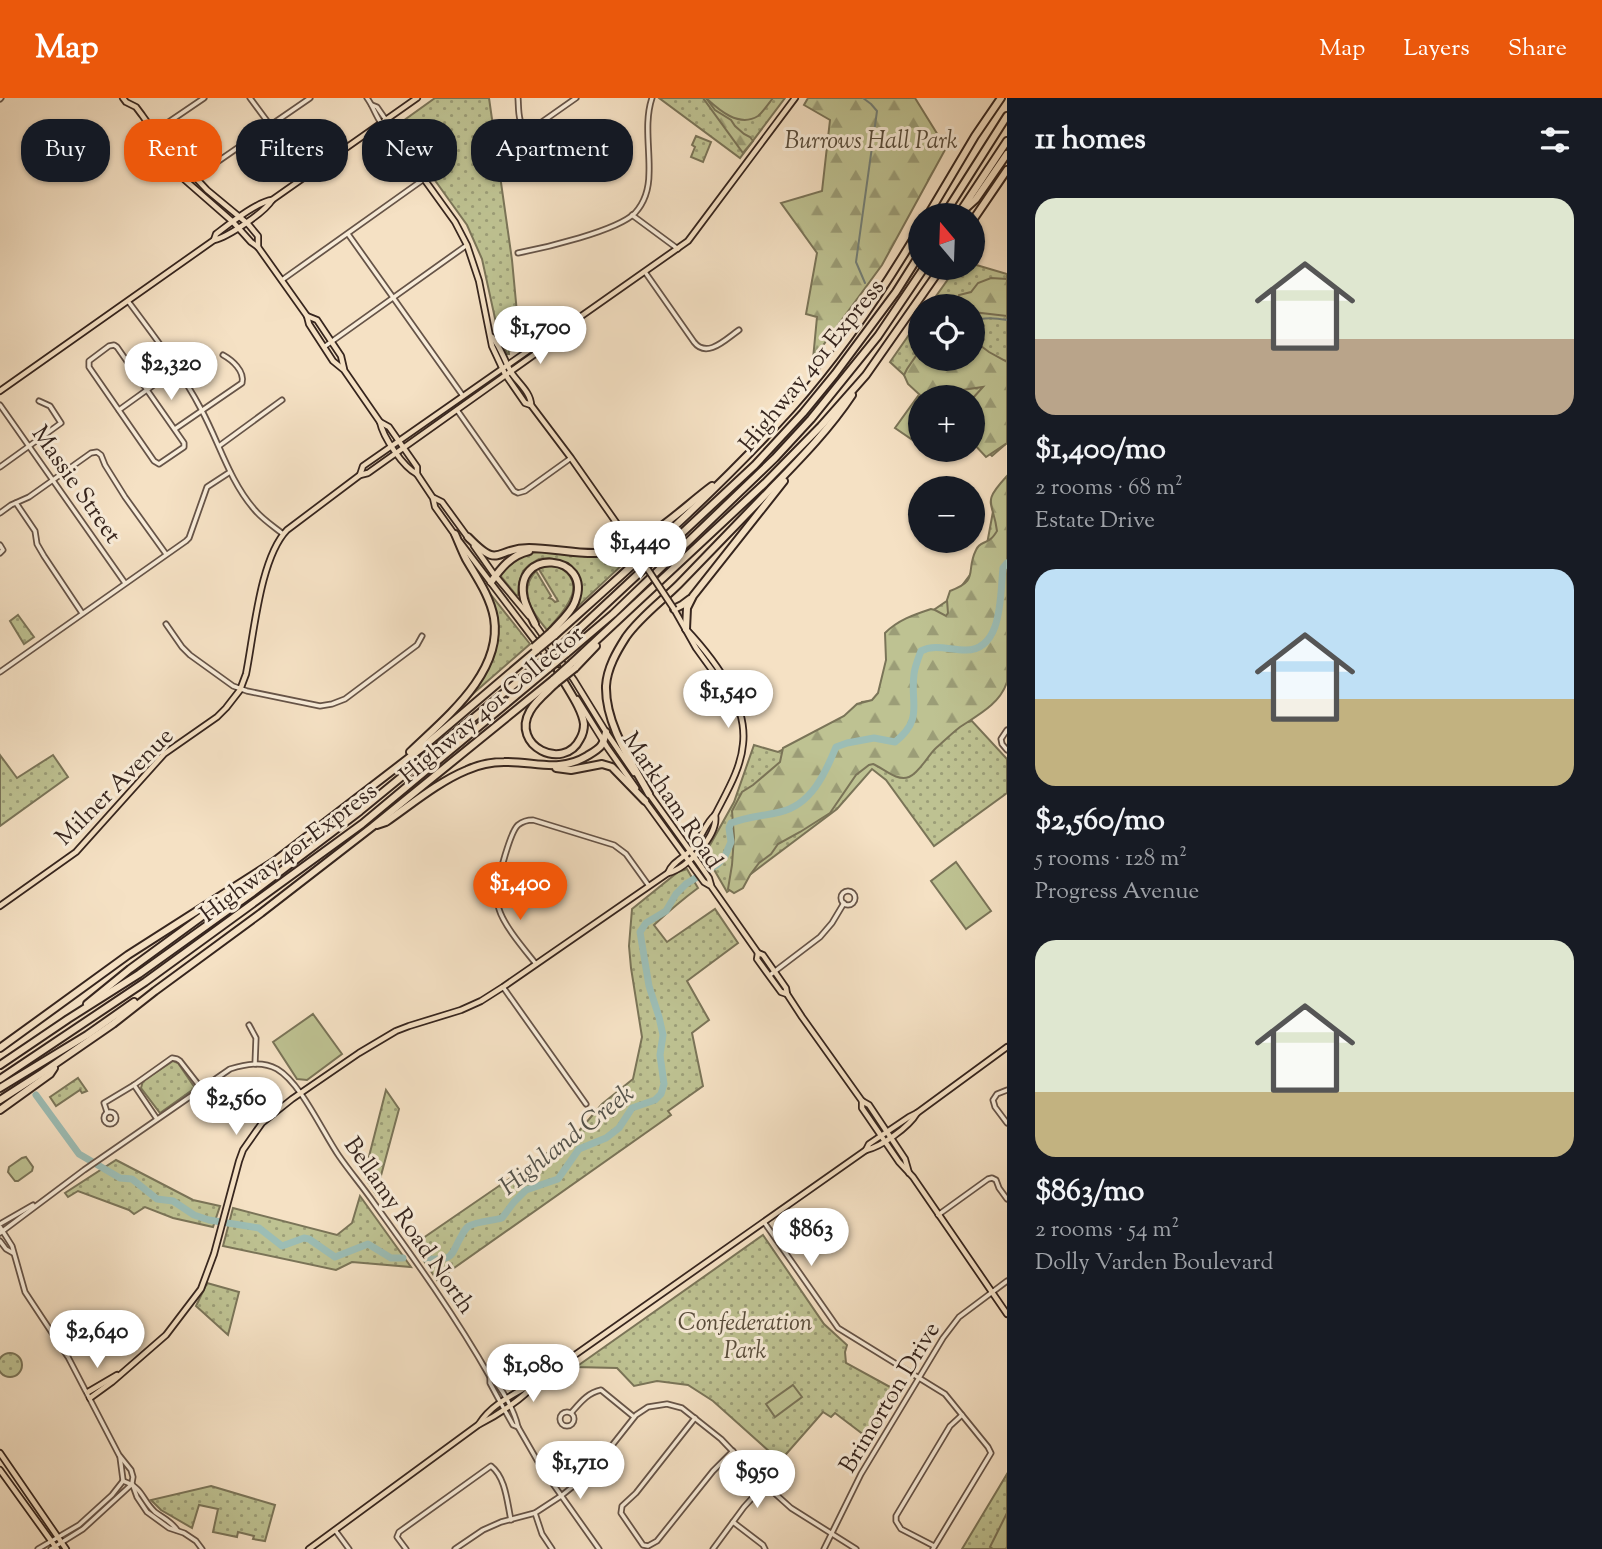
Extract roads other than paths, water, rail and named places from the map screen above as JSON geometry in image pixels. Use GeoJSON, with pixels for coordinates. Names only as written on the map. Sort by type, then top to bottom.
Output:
{"type":"FeatureCollection","features":[{"type":"Feature","properties":{"kind":"highway"},"geometry":{"type":"LineString","coordinates":[[935,203],[1001,98]]}},
{"type":"Feature","properties":{"kind":"highway"},"geometry":{"type":"LineString","coordinates":[[952,203],[1007,116]]}},
{"type":"Feature","properties":{"kind":"highway"},"geometry":{"type":"LineString","coordinates":[[967,203],[1007,141]]}},
{"type":"Feature","properties":{"kind":"highway"},"geometry":{"type":"LineString","coordinates":[[972,203],[1007,154]]}},
{"type":"Feature","properties":{"kind":"highway"},"geometry":{"type":"LineString","coordinates":[[985,203],[1007,170]]}},
{"type":"Feature","properties":{"kind":"highway","name":"Highway 401 Collector"},"geometry":{"type":"LineString","coordinates":[[0,1047],[128,955],[275,861],[423,747],[522,663],[695,508],[791,408],[839,351],[890,279],[908,248]]}},
{"type":"Feature","properties":{"kind":"highway","name":"Highway 401 Express"},"geometry":{"type":"LineString","coordinates":[[0,1066],[139,974],[251,893],[360,811],[561,646],[746,474],[803,413],[835,374],[908,273]]}},
{"type":"Feature","properties":{"kind":"highway","name":"Highway 401 Express"},"geometry":{"type":"LineString","coordinates":[[0,1079],[145,982],[362,824],[613,614],[775,458],[811,419],[878,336],[916,280]]}},
{"type":"Feature","properties":{"kind":"highway","name":"Highway 401 Collector"},"geometry":{"type":"LineString","coordinates":[[0,1100],[113,1024],[261,913],[573,666],[821,426],[866,375],[933,280]]}},
{"type":"Feature","properties":{"kind":"highway"},"geometry":{"type":"LineString","coordinates":[[649,794],[611,719],[606,686],[609,669],[635,626],[795,464],[838,416],[866,375]]}},
{"type":"Feature","properties":{"kind":"highway"},"geometry":{"type":"LineString","coordinates":[[674,609],[693,596],[788,477],[795,464]]}},
{"type":"Feature","properties":{"kind":"highway"},"geometry":{"type":"LineString","coordinates":[[468,537],[481,551],[494,556],[520,549],[600,553],[620,549],[659,528],[730,472]]}},
{"type":"Feature","properties":{"kind":"highway"},"geometry":{"type":"LineString","coordinates":[[392,769],[458,706],[478,680],[492,648],[494,618],[483,587],[455,534]]}},
{"type":"Feature","properties":{"kind":"highway"},"geometry":{"type":"LineString","coordinates":[[493,579],[514,556],[541,549]]}},
{"type":"Feature","properties":{"kind":"highway"},"geometry":{"type":"LineString","coordinates":[[535,624],[524,597],[523,583],[527,573],[539,564],[550,561],[560,563],[574,575],[578,589],[574,606],[552,634]]}},
{"type":"Feature","properties":{"kind":"highway"},"geometry":{"type":"LineString","coordinates":[[686,629],[687,608],[693,596]]}},
{"type":"Feature","properties":{"kind":"highway"},"geometry":{"type":"LineString","coordinates":[[555,681],[526,720],[531,743],[542,752],[556,755],[577,745],[584,729],[582,714],[558,671]]}},
{"type":"Feature","properties":{"kind":"highway"},"geometry":{"type":"LineString","coordinates":[[372,827],[386,822],[444,782],[468,769],[500,762],[561,766],[578,761],[601,747],[606,732]]}},
{"type":"Feature","properties":{"kind":"highway"},"geometry":{"type":"LineString","coordinates":[[537,764],[571,770],[602,764],[612,767],[645,801]]}},
{"type":"Feature","properties":{"kind":"highway"},"geometry":{"type":"LineString","coordinates":[[68,1019],[130,969],[275,861]]}},
{"type":"Feature","properties":{"kind":"highway"},"geometry":{"type":"LineString","coordinates":[[0,1088],[155,991]]}},
{"type":"Feature","properties":{"kind":"highway"},"geometry":{"type":"LineString","coordinates":[[0,1110],[50,1074],[60,1061]]}},
{"type":"Feature","properties":{"kind":"main road","name":"Markham Road"},"geometry":{"type":"LineString","coordinates":[[123,98],[136,107],[145,119]]}},
{"type":"Feature","properties":{"kind":"main road","name":"Markham Road"},"geometry":{"type":"LineString","coordinates":[[135,98],[136,107]]}},
{"type":"Feature","properties":{"kind":"main road"},"geometry":{"type":"LineString","coordinates":[[388,119],[418,98]]}},
{"type":"Feature","properties":{"kind":"main road","name":"Milner Avenue"},"geometry":{"type":"LineString","coordinates":[[360,474],[368,473],[397,453],[457,410],[532,348],[548,341],[688,241],[795,98]]}},
{"type":"Feature","properties":{"kind":"main road"},"geometry":{"type":"LineString","coordinates":[[214,240],[216,234],[240,217],[272,200],[362,137]]}},
{"type":"Feature","properties":{"kind":"main road","name":"Markham Road"},"geometry":{"type":"LineString","coordinates":[[199,182],[246,222],[258,236],[258,247]]}},
{"type":"Feature","properties":{"kind":"main road"},"geometry":{"type":"LineString","coordinates":[[426,182],[455,222],[467,245],[479,281],[491,336],[497,343],[507,370],[531,399],[531,405],[627,538],[696,648],[734,701]]}},
{"type":"Feature","properties":{"kind":"main road","name":"Markham Road"},"geometry":{"type":"LineString","coordinates":[[188,183],[258,247],[307,316],[309,324],[333,361],[344,370],[380,422],[382,431],[392,446],[409,470],[417,474],[433,498],[435,507],[493,579],[535,624],[606,732],[691,851],[711,886],[758,953],[763,955],[772,973],[786,988],[862,1101],[869,1105],[888,1131],[905,1159],[909,1173]]}},
{"type":"Feature","properties":{"kind":"main road"},"geometry":{"type":"LineString","coordinates":[[0,391],[214,240],[221,239],[239,227],[270,205],[272,200]]}},
{"type":"Feature","properties":{"kind":"main road","name":"Markham Road"},"geometry":{"type":"LineString","coordinates":[[307,316],[317,320],[341,356],[344,370]]}},
{"type":"Feature","properties":{"kind":"main road","name":"Milner Avenue"},"geometry":{"type":"LineString","coordinates":[[0,906],[76,852],[164,754],[217,717],[234,699],[246,674],[269,559],[283,534],[360,474],[363,467],[463,396],[507,370]]}},
{"type":"Feature","properties":{"kind":"main road","name":"Markham Road"},"geometry":{"type":"LineString","coordinates":[[380,422],[389,427],[404,448],[417,467],[417,474]]}},
{"type":"Feature","properties":{"kind":"main road","name":"Markham Road"},"geometry":{"type":"LineString","coordinates":[[433,498],[442,502],[468,537],[493,579],[575,694],[645,801],[696,872],[711,886]]}},
{"type":"Feature","properties":{"kind":"main road"},"geometry":{"type":"LineString","coordinates":[[668,873],[670,866],[696,845],[715,815],[736,774],[744,737],[734,701],[719,670],[686,629]]}},
{"type":"Feature","properties":{"kind":"main road"},"geometry":{"type":"LineString","coordinates":[[712,670],[719,670]]}},
{"type":"Feature","properties":{"kind":"main road"},"geometry":{"type":"LineString","coordinates":[[90,1398],[166,1335],[201,1289],[214,1254],[243,1150],[262,1123],[383,1038],[481,1001],[668,873],[695,858],[716,821],[715,815]]}},
{"type":"Feature","properties":{"kind":"main road"},"geometry":{"type":"LineString","coordinates":[[479,1424],[485,1415],[506,1399],[535,1383],[866,1150],[869,1144],[881,1135],[917,1114],[1007,1047]]}},
{"type":"Feature","properties":{"kind":"main road","name":"Markham Road"},"geometry":{"type":"LineString","coordinates":[[862,1101],[862,1108],[899,1163],[909,1173],[1007,1314]]}},
{"type":"Feature","properties":{"kind":"main road"},"geometry":{"type":"LineString","coordinates":[[866,1150],[875,1149],[912,1122],[917,1114]]}},
{"type":"Feature","properties":{"kind":"main road"},"geometry":{"type":"LineString","coordinates":[[88,1392],[121,1373]]}},
{"type":"Feature","properties":{"kind":"main road"},"geometry":{"type":"LineString","coordinates":[[309,1549],[479,1424],[489,1420],[531,1390],[535,1383]]}},
{"type":"Feature","properties":{"kind":"main road"},"geometry":{"type":"LineString","coordinates":[[0,1453],[66,1549]]}},
{"type":"Feature","properties":{"kind":"main road"},"geometry":{"type":"LineString","coordinates":[[0,1470],[54,1548]]}},
{"type":"Feature","properties":{"kind":"street"},"geometry":{"type":"LineString","coordinates":[[173,119],[204,98]]}},
{"type":"Feature","properties":{"kind":"street"},"geometry":{"type":"LineString","coordinates":[[250,98],[266,119]]}},
{"type":"Feature","properties":{"kind":"street"},"geometry":{"type":"LineString","coordinates":[[279,119],[310,98]]}},
{"type":"Feature","properties":{"kind":"street"},"geometry":{"type":"LineString","coordinates":[[367,98],[372,110],[381,119]]}},
{"type":"Feature","properties":{"kind":"street"},"geometry":{"type":"LineString","coordinates":[[518,98],[521,124],[529,131],[576,98]]}},
{"type":"Feature","properties":{"kind":"street"},"geometry":{"type":"LineString","coordinates":[[518,253],[614,226],[632,215],[644,200],[649,185],[648,118],[652,98]]}},
{"type":"Feature","properties":{"kind":"street"},"geometry":{"type":"LineString","coordinates":[[282,280],[420,182]]}},
{"type":"Feature","properties":{"kind":"street"},"geometry":{"type":"LineString","coordinates":[[632,215],[678,249]]}},
{"type":"Feature","properties":{"kind":"street"},"geometry":{"type":"LineString","coordinates":[[348,234],[463,396]]}},
{"type":"Feature","properties":{"kind":"street"},"geometry":{"type":"LineString","coordinates":[[324,347],[467,245]]}},
{"type":"Feature","properties":{"kind":"street"},"geometry":{"type":"LineString","coordinates":[[645,272],[697,346],[705,350],[713,348],[739,330]]}},
{"type":"Feature","properties":{"kind":"street"},"geometry":{"type":"LineString","coordinates":[[128,301],[202,411],[230,472],[254,509],[283,534]]}},
{"type":"Feature","properties":{"kind":"street"},"geometry":{"type":"LineString","coordinates":[[114,345],[175,429],[184,447],[159,464],[156,463],[119,410],[88,363],[114,345]]}},
{"type":"Feature","properties":{"kind":"street"},"geometry":{"type":"LineString","coordinates":[[175,429],[242,383],[243,375],[231,360],[222,355]]}},
{"type":"Feature","properties":{"kind":"street"},"geometry":{"type":"LineString","coordinates":[[119,410],[176,369]]}},
{"type":"Feature","properties":{"kind":"street"},"geometry":{"type":"LineString","coordinates":[[219,446],[282,400]]}},
{"type":"Feature","properties":{"kind":"street"},"geometry":{"type":"LineString","coordinates":[[0,467],[61,423],[50,407],[39,401]]}},
{"type":"Feature","properties":{"kind":"street","name":"Massie Street"},"geometry":{"type":"LineString","coordinates":[[0,405],[125,583]]}},
{"type":"Feature","properties":{"kind":"street"},"geometry":{"type":"LineString","coordinates":[[457,410],[518,493],[525,491],[571,458]]}},
{"type":"Feature","properties":{"kind":"street"},"geometry":{"type":"LineString","coordinates":[[0,513],[29,497],[95,452],[99,453],[125,497],[166,554]]}},
{"type":"Feature","properties":{"kind":"street"},"geometry":{"type":"LineString","coordinates":[[0,671],[189,538],[207,487],[230,472]]}},
{"type":"Feature","properties":{"kind":"street"},"geometry":{"type":"LineString","coordinates":[[16,503],[35,531],[37,544],[44,556],[82,613]]}},
{"type":"Feature","properties":{"kind":"street"},"geometry":{"type":"LineString","coordinates":[[0,545],[3,550],[0,553]]}},
{"type":"Feature","properties":{"kind":"street"},"geometry":{"type":"LineString","coordinates":[[166,624],[190,655],[240,690],[320,706],[345,699],[417,645],[422,635]]}},
{"type":"Feature","properties":{"kind":"street"},"geometry":{"type":"LineString","coordinates":[[1007,730],[1001,739],[1007,750]]}},
{"type":"Feature","properties":{"kind":"street"},"geometry":{"type":"LineString","coordinates":[[536,964],[505,921],[498,905],[497,888],[509,842],[519,825],[533,820],[614,845],[626,855],[649,886]]}},
{"type":"Feature","properties":{"kind":"street"},"geometry":{"type":"LineString","coordinates":[[852,892],[855,896],[854,902],[844,904],[842,894],[852,892]]}},
{"type":"Feature","properties":{"kind":"street"},"geometry":{"type":"LineString","coordinates":[[772,973],[820,937],[844,904]]}},
{"type":"Feature","properties":{"kind":"street"},"geometry":{"type":"LineString","coordinates":[[503,987],[586,1104]]}},
{"type":"Feature","properties":{"kind":"street"},"geometry":{"type":"LineString","coordinates":[[54,1548],[89,1524],[129,1488],[133,1477],[59,1342],[25,1292],[12,1245],[1,1229],[230,1069],[255,1064],[256,1038],[249,1025]]}},
{"type":"Feature","properties":{"kind":"street"},"geometry":{"type":"LineString","coordinates":[[107,1112],[104,1103],[172,1058],[180,1061],[201,1088]]}},
{"type":"Feature","properties":{"kind":"street","name":"Bellamy Road North"},"geometry":{"type":"LineString","coordinates":[[255,1064],[277,1070],[292,1082],[330,1143],[495,1380],[541,1466],[599,1549]]}},
{"type":"Feature","properties":{"kind":"street"},"geometry":{"type":"LineString","coordinates":[[134,1085],[157,1119]]}},
{"type":"Feature","properties":{"kind":"street"},"geometry":{"type":"LineString","coordinates":[[1007,1090],[997,1094],[993,1100],[993,1105],[1007,1123]]}},
{"type":"Feature","properties":{"kind":"street"},"geometry":{"type":"LineString","coordinates":[[938,1215],[992,1178],[1007,1199]]}},
{"type":"Feature","properties":{"kind":"street"},"geometry":{"type":"LineString","coordinates":[[764,1222],[838,1328],[945,1394],[986,1444],[991,1453],[934,1547],[901,1529],[896,1516],[950,1426],[962,1415]]}},
{"type":"Feature","properties":{"kind":"street"},"geometry":{"type":"LineString","coordinates":[[0,1241],[13,1253]]}},
{"type":"Feature","properties":{"kind":"street","name":"Brimorton Drive"},"geometry":{"type":"LineString","coordinates":[[824,1549],[861,1474],[943,1338],[957,1321],[1007,1281]]}},
{"type":"Feature","properties":{"kind":"street","name":"Bellamy Road North"},"geometry":{"type":"LineString","coordinates":[[491,1377],[490,1383],[504,1409],[513,1424],[518,1427]]}},
{"type":"Feature","properties":{"kind":"street"},"geometry":{"type":"LineString","coordinates":[[571,1413],[581,1401],[601,1390],[634,1417]]}},
{"type":"Feature","properties":{"kind":"street"},"geometry":{"type":"LineString","coordinates":[[455,1549],[483,1530],[535,1513],[561,1496],[591,1472],[634,1417],[648,1407],[667,1404],[682,1408],[721,1439],[791,1508],[856,1549]]}},
{"type":"Feature","properties":{"kind":"street"},"geometry":{"type":"LineString","coordinates":[[695,1418],[636,1493],[622,1506],[621,1513],[643,1545],[648,1546],[657,1541],[713,1471],[733,1451]]}},
{"type":"Feature","properties":{"kind":"street"},"geometry":{"type":"LineString","coordinates":[[38,1549],[85,1519],[123,1481],[119,1455]]}},
{"type":"Feature","properties":{"kind":"street"},"geometry":{"type":"LineString","coordinates":[[406,1549],[397,1537],[399,1532],[491,1466],[498,1471],[501,1478],[511,1520]]}},
{"type":"Feature","properties":{"kind":"street"},"geometry":{"type":"LineString","coordinates":[[123,1481],[138,1487],[155,1511],[196,1541],[202,1549]]}},
{"type":"Feature","properties":{"kind":"street"},"geometry":{"type":"LineString","coordinates":[[713,1549],[765,1484]]}},
{"type":"Feature","properties":{"kind":"street"},"geometry":{"type":"LineString","coordinates":[[109,1497],[113,1502]]}},
{"type":"Feature","properties":{"kind":"street"},"geometry":{"type":"LineString","coordinates":[[535,1513],[542,1534],[552,1549]]}},
{"type":"Feature","properties":{"kind":"street"},"geometry":{"type":"LineString","coordinates":[[85,1519],[89,1524]]}},
{"type":"Feature","properties":{"kind":"street"},"geometry":{"type":"LineString","coordinates":[[733,1522],[765,1549]]}},
{"type":"Feature","properties":{"kind":"street"},"geometry":{"type":"LineString","coordinates":[[335,1530],[349,1549]]}},
{"type":"Feature","properties":{"kind":"waterway"},"geometry":{"type":"LineString","coordinates":[[863,98],[877,111],[856,262],[865,283]]}},
{"type":"Feature","properties":{"kind":"waterway"},"geometry":{"type":"LineString","coordinates":[[985,319],[1007,320]]}},
{"type":"Feature","properties":{"kind":"waterway","name":"Highland Creek"},"geometry":{"type":"LineString","coordinates":[[426,1259],[450,1256],[468,1227],[502,1218],[526,1190],[558,1179],[579,1149],[606,1138],[619,1128],[632,1108],[655,1100],[661,1094],[664,1084],[660,1055],[663,1035],[649,986],[640,932],[646,923],[666,911],[686,884],[718,864],[725,856],[731,842],[731,823],[780,812],[800,803],[822,778],[836,747],[874,738],[895,742],[904,734],[913,718],[914,674],[921,651],[937,648],[965,650],[977,648],[987,641],[997,620],[1003,568],[1007,563]]}},
{"type":"Feature","properties":{"kind":"waterway","name":"Highland Creek"},"geometry":{"type":"LineString","coordinates":[[36,1095],[79,1154],[120,1178],[132,1179],[157,1199],[173,1201],[194,1215],[209,1220],[259,1228],[282,1246],[304,1238],[309,1239],[335,1257],[368,1244],[391,1258],[403,1258]]}},
{"type":"Feature","properties":{"kind":"park label","name":"Burrows Hall Park"},"geometry":{"type":"Point","coordinates":[871,140]}},
{"type":"Feature","properties":{"kind":"park label","name":"Confederation Park"},"geometry":{"type":"Point","coordinates":[745,1336]}}]}
